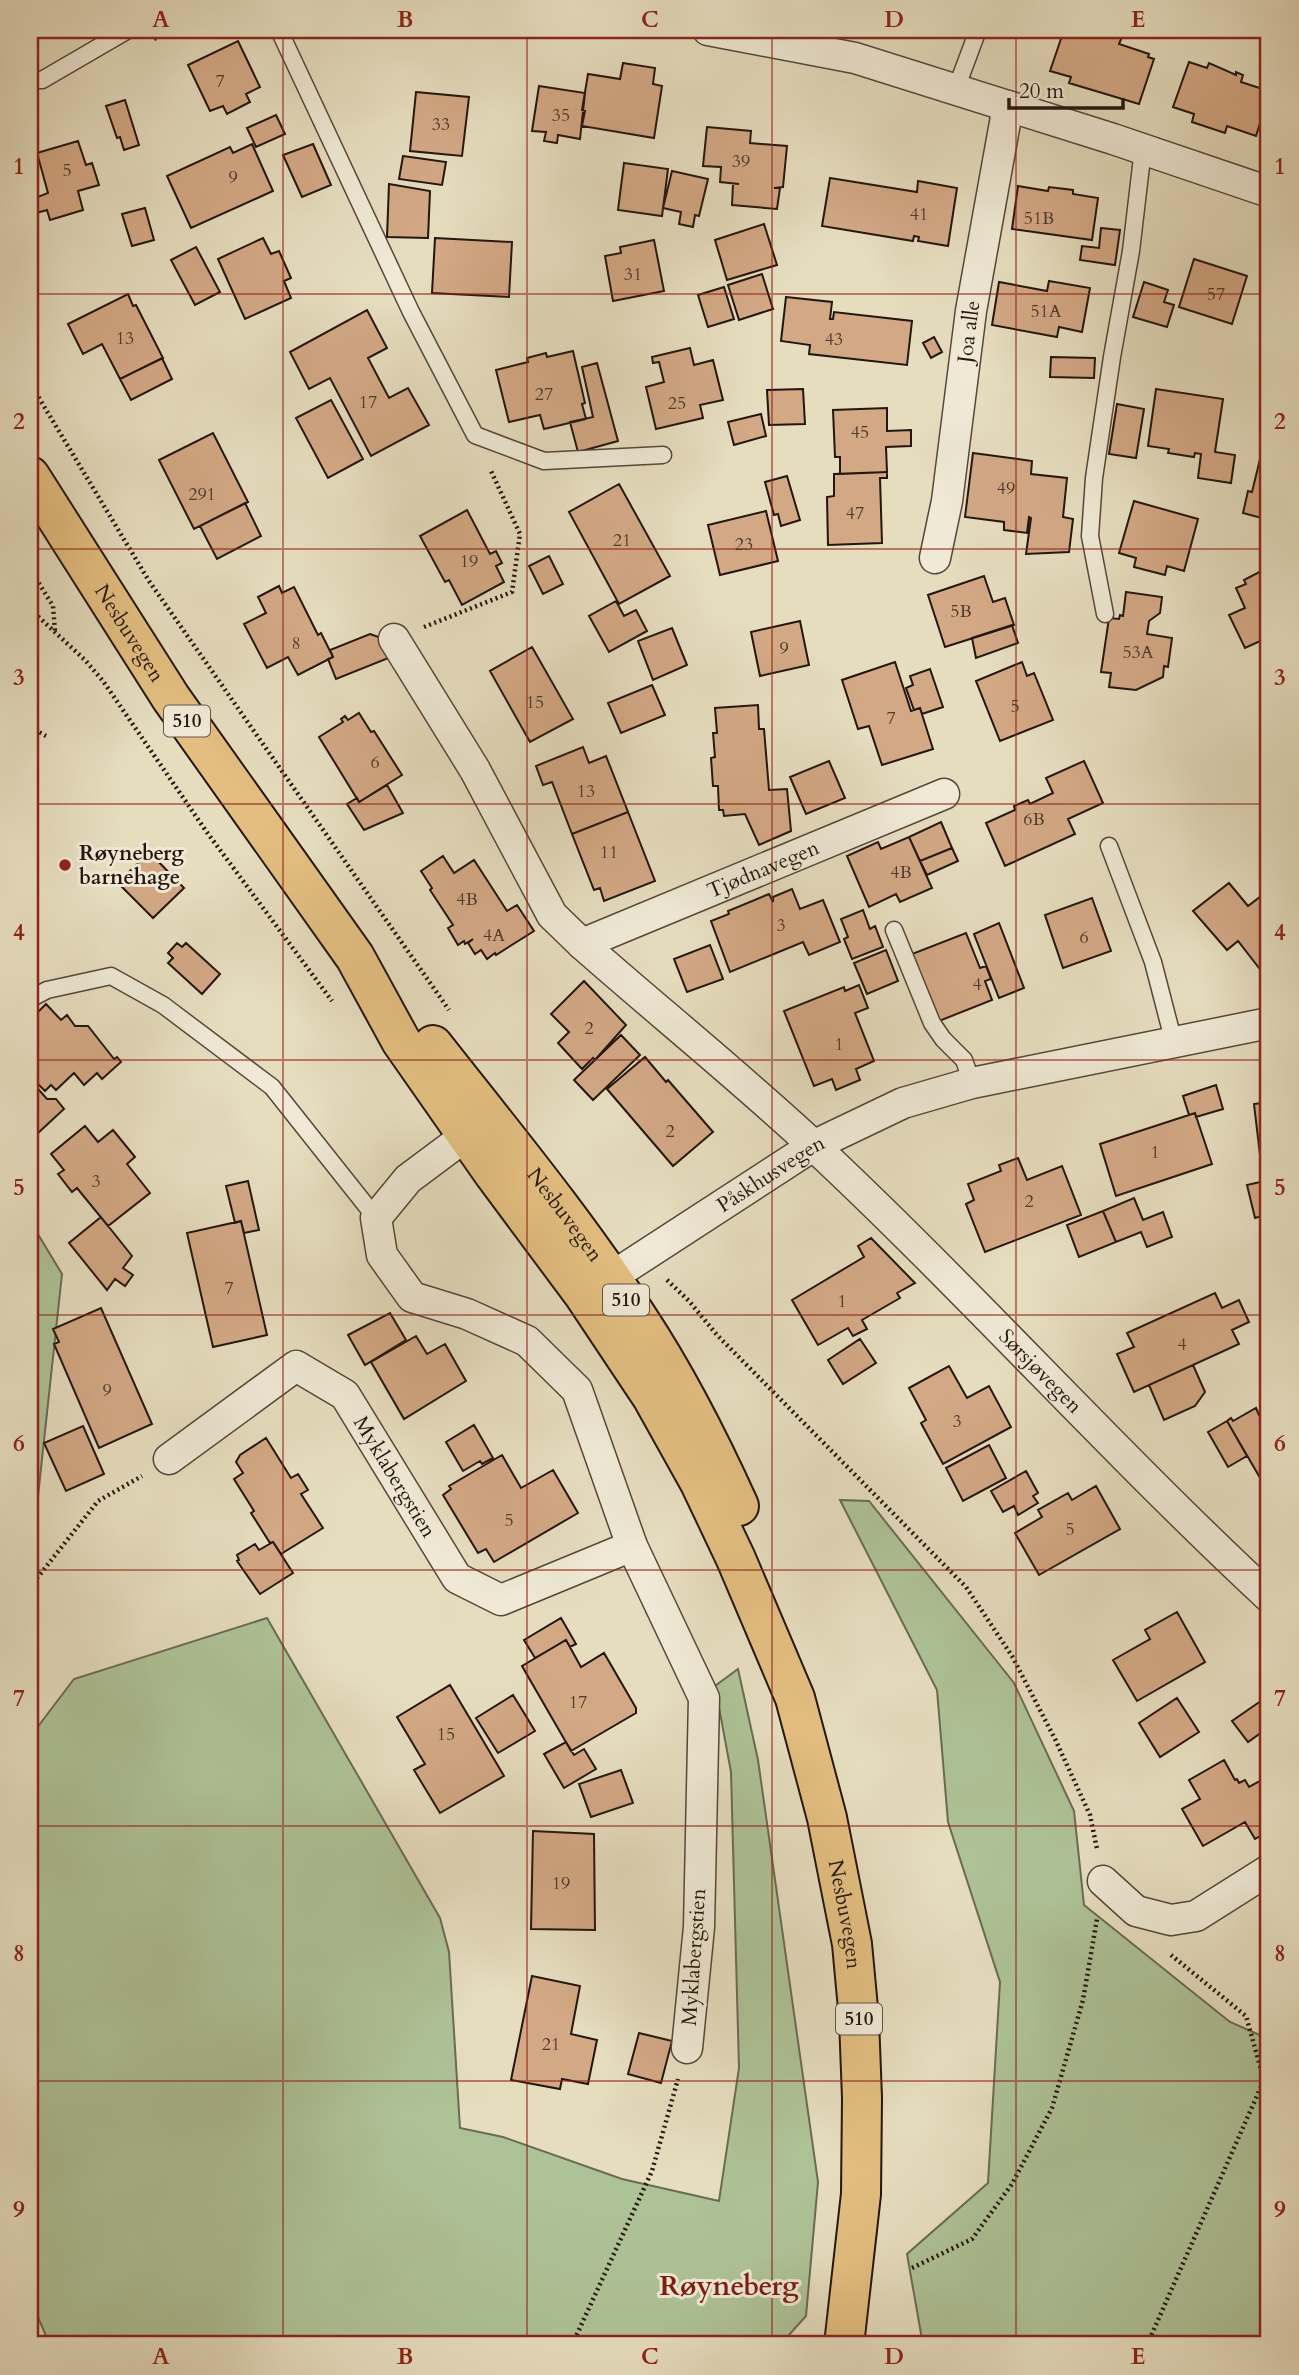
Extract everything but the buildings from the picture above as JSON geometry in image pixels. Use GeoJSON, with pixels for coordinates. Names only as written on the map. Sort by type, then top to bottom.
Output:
{"type":"FeatureCollection","features":[{"type":"Feature","properties":{"kind":"main road","name":"Nesbuvegen"},"geometry":{"type":"LineString","coordinates":[[30,476],[171,698],[355,957],[401,1041],[467,1135],[598,1287]]}},
{"type":"Feature","properties":{"kind":"main road","name":"Nesbuvegen"},"geometry":{"type":"LineString","coordinates":[[355,957],[419,1027],[565,1213],[652,1397],[700,1483],[736,1559],[795,1698],[827,1818],[852,1944],[859,2019],[862,2098],[860,2194],[844,2345]]}},
{"type":"Feature","properties":{"kind":"street"},"geometry":{"type":"LineString","coordinates":[[708,30],[855,58],[1143,149],[1269,192]]}},
{"type":"Feature","properties":{"kind":"street","name":"Joa alle"},"geometry":{"type":"LineString","coordinates":[[935,558],[947,501],[971,311],[1008,106]]}},
{"type":"Feature","properties":{"kind":"street"},"geometry":{"type":"LineString","coordinates":[[394,639],[475,770],[552,915],[813,1146]]}},
{"type":"Feature","properties":{"kind":"street","name":"Tjødnavegen"},"geometry":{"type":"LineString","coordinates":[[582,944],[944,794]]}},
{"type":"Feature","properties":{"kind":"street","name":"Påskhusvegen"},"geometry":{"type":"LineString","coordinates":[[598,1287],[813,1146],[903,1103],[972,1083],[1269,1023]]}},
{"type":"Feature","properties":{"kind":"street"},"geometry":{"type":"LineString","coordinates":[[376,1219],[408,1179],[467,1135]]}},
{"type":"Feature","properties":{"kind":"street","name":"Sørsjøvegen"},"geometry":{"type":"LineString","coordinates":[[813,1146],[996,1325],[1188,1522],[1269,1597]]}},
{"type":"Feature","properties":{"kind":"street","name":"Myklabergstien"},"geometry":{"type":"LineString","coordinates":[[376,1219],[382,1255],[412,1297],[467,1314],[527,1341],[577,1390],[632,1546],[704,1698],[699,1927],[687,2048]]}},
{"type":"Feature","properties":{"kind":"street","name":"Myklabergstien"},"geometry":{"type":"LineString","coordinates":[[169,1459],[296,1366],[345,1395],[457,1578],[501,1600],[632,1546]]}},
{"type":"Feature","properties":{"kind":"street"},"geometry":{"type":"LineString","coordinates":[[1103,1881],[1136,1910],[1171,1920],[1196,1916],[1269,1870]]}},
{"type":"Feature","properties":{"kind":"lane"},"geometry":{"type":"LineString","coordinates":[[30,80],[42,80],[128,30]]}},
{"type":"Feature","properties":{"kind":"lane"},"geometry":{"type":"LineString","coordinates":[[279,30],[411,312],[475,435],[544,461],[663,455]]}},
{"type":"Feature","properties":{"kind":"lane"},"geometry":{"type":"LineString","coordinates":[[956,89],[978,30]]}},
{"type":"Feature","properties":{"kind":"lane"},"geometry":{"type":"LineString","coordinates":[[1105,614],[1090,524],[1094,478],[1131,251],[1143,149]]}},
{"type":"Feature","properties":{"kind":"lane"},"geometry":{"type":"LineString","coordinates":[[1108,846],[1118,865],[1153,962],[1174,1043]]}},
{"type":"Feature","properties":{"kind":"lane"},"geometry":{"type":"LineString","coordinates":[[894,930],[932,1023],[943,1039],[964,1060],[972,1083]]}},
{"type":"Feature","properties":{"kind":"lane"},"geometry":{"type":"LineString","coordinates":[[30,999],[47,990],[111,976],[163,1006],[272,1087],[376,1219]]}},
{"type":"Feature","properties":{"kind":"path"},"geometry":{"type":"LineString","coordinates":[[30,383],[149,581],[450,1012]]}},
{"type":"Feature","properties":{"kind":"path"},"geometry":{"type":"LineString","coordinates":[[394,639],[512,592],[520,534],[475,435]]}},
{"type":"Feature","properties":{"kind":"path"},"geometry":{"type":"LineString","coordinates":[[30,569],[53,606],[55,632]]}},
{"type":"Feature","properties":{"kind":"path"},"geometry":{"type":"LineString","coordinates":[[30,609],[85,660],[135,724]]}},
{"type":"Feature","properties":{"kind":"path"},"geometry":{"type":"LineString","coordinates":[[30,727],[46,736]]}},
{"type":"Feature","properties":{"kind":"path"},"geometry":{"type":"LineString","coordinates":[[643,1257],[689,1301],[716,1335],[966,1587],[1012,1656],[1090,1815],[1103,1881],[1083,2000],[1052,2108],[1012,2184],[972,2239],[912,2268]]}},
{"type":"Feature","properties":{"kind":"path"},"geometry":{"type":"LineString","coordinates":[[30,1587],[98,1501],[169,1459]]}},
{"type":"Feature","properties":{"kind":"path"},"geometry":{"type":"LineString","coordinates":[[1136,1910],[1169,1954],[1246,2016],[1264,2080],[1147,2345]]}},
{"type":"Feature","properties":{"kind":"path"},"geometry":{"type":"LineString","coordinates":[[572,2345],[652,2171],[687,2048]]}},
{"type":"Feature","properties":{"kind":"green space"},"geometry":{"type":"Polygon","coordinates":[[[30,1221],[62,1274],[38,1496],[30,1532],[30,1221]]]}},
{"type":"Feature","properties":{"kind":"green space"},"geometry":{"type":"Polygon","coordinates":[[[840,1500],[869,1501],[1014,1683],[1074,1811],[1084,1905],[1230,2022],[1269,2039],[1269,2345],[923,2345],[907,2254],[988,2183],[1000,1982],[948,1822],[937,1690],[840,1500]]]}},
{"type":"Feature","properties":{"kind":"green space"},"geometry":{"type":"Polygon","coordinates":[[[267,1618],[440,1918],[449,1952],[460,2128],[503,2137],[622,2179],[719,2201],[739,2068],[731,1772],[715,1686],[738,1669],[758,1760],[818,2182],[806,2316],[780,2345],[50,2345],[37,2315],[30,2308],[30,1737],[74,1679],[267,1618]]]}},
{"type":"Feature","properties":{"kind":"place","name":"Røyneberg barnehage"},"geometry":{"type":"Point","coordinates":[65,865]}},
{"type":"Feature","properties":{"kind":"district","name":"Røyneberg"},"geometry":{"type":"Point","coordinates":[729,2286]}}]}
